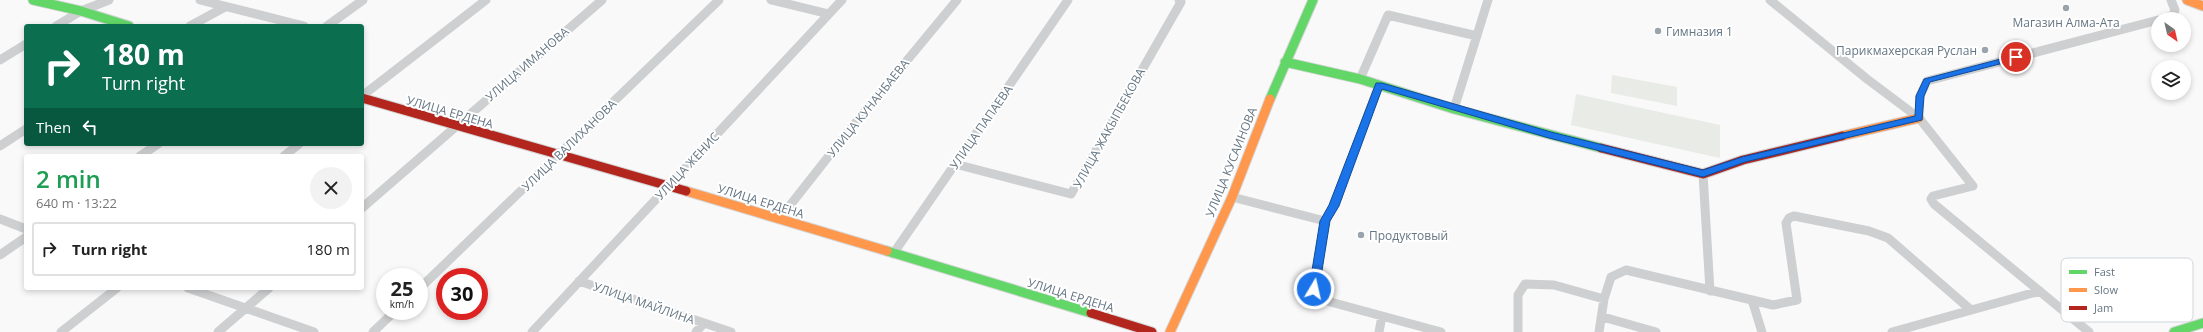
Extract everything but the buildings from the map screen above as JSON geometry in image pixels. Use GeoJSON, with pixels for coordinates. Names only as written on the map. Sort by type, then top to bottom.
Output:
{"type":"FeatureCollection","features":[{"type":"Feature","properties":{"kind":"street"},"geometry":{"type":"LineString","coordinates":[[34,0],[81,11],[123,24]]}},
{"type":"Feature","properties":{"kind":"street"},"geometry":{"type":"LineString","coordinates":[[59,24],[81,11],[109,0]]}},
{"type":"Feature","properties":{"kind":"street"},"geometry":{"type":"LineString","coordinates":[[200,0],[296,24]]}},
{"type":"Feature","properties":{"kind":"street"},"geometry":{"type":"LineString","coordinates":[[194,24],[234,0]]}},
{"type":"Feature","properties":{"kind":"street"},"geometry":{"type":"LineString","coordinates":[[330,24],[363,0]]}},
{"type":"Feature","properties":{"kind":"street"},"geometry":{"type":"LineString","coordinates":[[364,95],[486,0]]}},
{"type":"Feature","properties":{"kind":"street","name":"УЛИЦА ИМАНОВА"},"geometry":{"type":"LineString","coordinates":[[364,206],[602,0]]}},
{"type":"Feature","properties":{"kind":"street","name":"УЛИЦА ВАЛИХАНОВА"},"geometry":{"type":"LineString","coordinates":[[428,279],[719,0]]}},
{"type":"Feature","properties":{"kind":"street"},"geometry":{"type":"LineString","coordinates":[[771,0],[830,14]]}},
{"type":"Feature","properties":{"kind":"street","name":"УЛИЦА ЖЕНИС"},"geometry":{"type":"LineString","coordinates":[[532,332],[842,0]]}},
{"type":"Feature","properties":{"kind":"street","name":"УЛИЦА КУНАНБАЕВА"},"geometry":{"type":"LineString","coordinates":[[780,218],[847,133],[957,0]]}},
{"type":"Feature","properties":{"kind":"street","name":"УЛИЦА ПАПАЕВА"},"geometry":{"type":"LineString","coordinates":[[893,254],[1068,0]]}},
{"type":"Feature","properties":{"kind":"street","name":"УЛИЦА ЖАКЫПБЕКОВА"},"geometry":{"type":"LineString","coordinates":[[955,164],[1071,194],[1121,103],[1181,2],[1179,0]]}},
{"type":"Feature","properties":{"kind":"street","name":"УЛИЦА КУСАИНОВА"},"geometry":{"type":"LineString","coordinates":[[1170,332],[1232,196],[1285,62],[1313,0]]}},
{"type":"Feature","properties":{"kind":"street"},"geometry":{"type":"LineString","coordinates":[[1454,109],[1488,0]]}},
{"type":"Feature","properties":{"kind":"street"},"geometry":{"type":"LineString","coordinates":[[1770,0],[1919,118],[1973,186],[1934,196],[1931,199],[1934,204],[2061,309]]}},
{"type":"Feature","properties":{"kind":"street"},"geometry":{"type":"LineString","coordinates":[[2172,0],[2174,12]]}},
{"type":"Feature","properties":{"kind":"street"},"geometry":{"type":"LineString","coordinates":[[2187,0],[2203,5]]}},
{"type":"Feature","properties":{"kind":"street"},"geometry":{"type":"LineString","coordinates":[[1360,79],[1388,15],[1477,36]]}},
{"type":"Feature","properties":{"kind":"street"},"geometry":{"type":"LineString","coordinates":[[1919,118],[1920,96],[1927,80],[2151,22]]}},
{"type":"Feature","properties":{"kind":"street"},"geometry":{"type":"LineString","coordinates":[[0,60],[24,45]]}},
{"type":"Feature","properties":{"kind":"street"},"geometry":{"type":"LineString","coordinates":[[1285,62],[1360,79],[1454,109],[1703,174],[1742,160],[1919,118]]}},
{"type":"Feature","properties":{"kind":"street"},"geometry":{"type":"LineString","coordinates":[[1379,85],[1334,206],[1325,221],[1314,289],[1327,301],[1441,332]]}},
{"type":"Feature","properties":{"kind":"street","name":"УЛИЦА ЕРДЕНА"},"geometry":{"type":"LineString","coordinates":[[364,98],[456,127],[780,218],[893,254],[1152,332]]}},
{"type":"Feature","properties":{"kind":"street"},"geometry":{"type":"LineString","coordinates":[[0,146],[24,130]]}},
{"type":"Feature","properties":{"kind":"street"},"geometry":{"type":"LineString","coordinates":[[143,154],[155,146]]}},
{"type":"Feature","properties":{"kind":"street"},"geometry":{"type":"LineString","coordinates":[[286,154],[296,146]]}},
{"type":"Feature","properties":{"kind":"street"},"geometry":{"type":"LineString","coordinates":[[1703,174],[1710,291]]}},
{"type":"Feature","properties":{"kind":"street"},"geometry":{"type":"LineString","coordinates":[[1232,196],[1325,221]]}},
{"type":"Feature","properties":{"kind":"street"},"geometry":{"type":"LineString","coordinates":[[1600,332],[1604,299],[1610,276],[1626,270],[1773,305],[1785,304],[1797,300],[1786,223],[1789,218],[1794,216],[1869,231],[1888,238],[1971,310]]}},
{"type":"Feature","properties":{"kind":"street"},"geometry":{"type":"LineString","coordinates":[[0,219],[24,228]]}},
{"type":"Feature","properties":{"kind":"street"},"geometry":{"type":"LineString","coordinates":[[0,255],[24,238]]}},
{"type":"Feature","properties":{"kind":"street","name":"УЛИЦА МАЙЛИНА"},"geometry":{"type":"LineString","coordinates":[[579,281],[731,332]]}},
{"type":"Feature","properties":{"kind":"street"},"geometry":{"type":"LineString","coordinates":[[1518,332],[1518,295],[1520,288],[1525,284],[1533,282],[1549,284],[1604,299]]}},
{"type":"Feature","properties":{"kind":"street"},"geometry":{"type":"LineString","coordinates":[[61,332],[114,290]]}},
{"type":"Feature","properties":{"kind":"street"},"geometry":{"type":"LineString","coordinates":[[194,290],[314,332]]}},
{"type":"Feature","properties":{"kind":"street"},"geometry":{"type":"LineString","coordinates":[[218,332],[267,290]]}},
{"type":"Feature","properties":{"kind":"street"},"geometry":{"type":"LineString","coordinates":[[1892,332],[2040,291]]}},
{"type":"Feature","properties":{"kind":"street"},"geometry":{"type":"LineString","coordinates":[[1752,300],[1762,332]]}},
{"type":"Feature","properties":{"kind":"street"},"geometry":{"type":"LineString","coordinates":[[1379,332],[1382,316]]}},
{"type":"Feature","properties":{"kind":"street"},"geometry":{"type":"LineString","coordinates":[[1603,317],[1656,332]]}},
{"type":"Feature","properties":{"kind":"street"},"geometry":{"type":"LineString","coordinates":[[373,332],[386,320]]}},
{"type":"Feature","properties":{"kind":"street"},"geometry":{"type":"LineString","coordinates":[[2077,322],[2089,332]]}},
{"type":"Feature","properties":{"kind":"street"},"geometry":{"type":"LineString","coordinates":[[696,332],[704,323]]}},
{"type":"Feature","properties":{"kind":"street"},"geometry":{"type":"LineString","coordinates":[[2174,332],[2203,323]]}},
{"type":"Feature","properties":{"kind":"shaded area"},"geometry":{"type":"Polygon","coordinates":[[[1612,75],[1677,87],[1677,106],[1611,93],[1612,75]]]}},
{"type":"Feature","properties":{"kind":"shaded area"},"geometry":{"type":"Polygon","coordinates":[[[1576,94],[1720,125],[1720,158],[1571,125],[1576,94]]]}},
{"type":"Feature","properties":{"kind":"traffic: fast"},"geometry":{"type":"LineString","coordinates":[[33,0],[81,11],[123,24]]}},
{"type":"Feature","properties":{"kind":"traffic: fast"},"geometry":{"type":"LineString","coordinates":[[1270,99],[1313,0]]}},
{"type":"Feature","properties":{"kind":"traffic: fast"},"geometry":{"type":"LineString","coordinates":[[1285,62],[1360,79],[1454,109],[1601,148]]}},
{"type":"Feature","properties":{"kind":"traffic: fast"},"geometry":{"type":"LineString","coordinates":[[887,251],[1091,313]]}},
{"type":"Feature","properties":{"kind":"traffic: fast"},"geometry":{"type":"LineString","coordinates":[[2174,332],[2203,323]]}},
{"type":"Feature","properties":{"kind":"traffic: slow"},"geometry":{"type":"LineString","coordinates":[[2187,0],[2203,6]]}},
{"type":"Feature","properties":{"kind":"traffic: slow"},"geometry":{"type":"LineString","coordinates":[[1170,332],[1232,197],[1270,99]]}},
{"type":"Feature","properties":{"kind":"traffic: slow"},"geometry":{"type":"LineString","coordinates":[[1842,136],[1919,118]]}},
{"type":"Feature","properties":{"kind":"traffic: slow"},"geometry":{"type":"LineString","coordinates":[[686,191],[887,251]]}},
{"type":"Feature","properties":{"kind":"traffic: jam"},"geometry":{"type":"LineString","coordinates":[[364,99],[686,191]]}},
{"type":"Feature","properties":{"kind":"traffic: jam"},"geometry":{"type":"LineString","coordinates":[[1601,148],[1703,174],[1743,160],[1842,136]]}},
{"type":"Feature","properties":{"kind":"traffic: jam"},"geometry":{"type":"LineString","coordinates":[[1091,313],[1152,332]]}},
{"type":"Feature","properties":{"kind":"place","name":"Магазин Алма-Ата"},"geometry":{"type":"Point","coordinates":[2066,8]}},
{"type":"Feature","properties":{"kind":"place","name":"Гимназия 1"},"geometry":{"type":"Point","coordinates":[1658,31]}},
{"type":"Feature","properties":{"kind":"place","name":"Парикмахерская Руслан"},"geometry":{"type":"Point","coordinates":[1985,50]}},
{"type":"Feature","properties":{"kind":"place","name":"Продуктовый"},"geometry":{"type":"Point","coordinates":[1361,235]}},
{"type":"Feature","properties":{"kind":"route"},"geometry":{"type":"LineString","coordinates":[[1314,289],[1325,221],[1334,206],[1379,85],[1454,109],[1703,174],[1742,160],[1919,118],[1920,96],[1927,80],[2016,57]]}}]}
